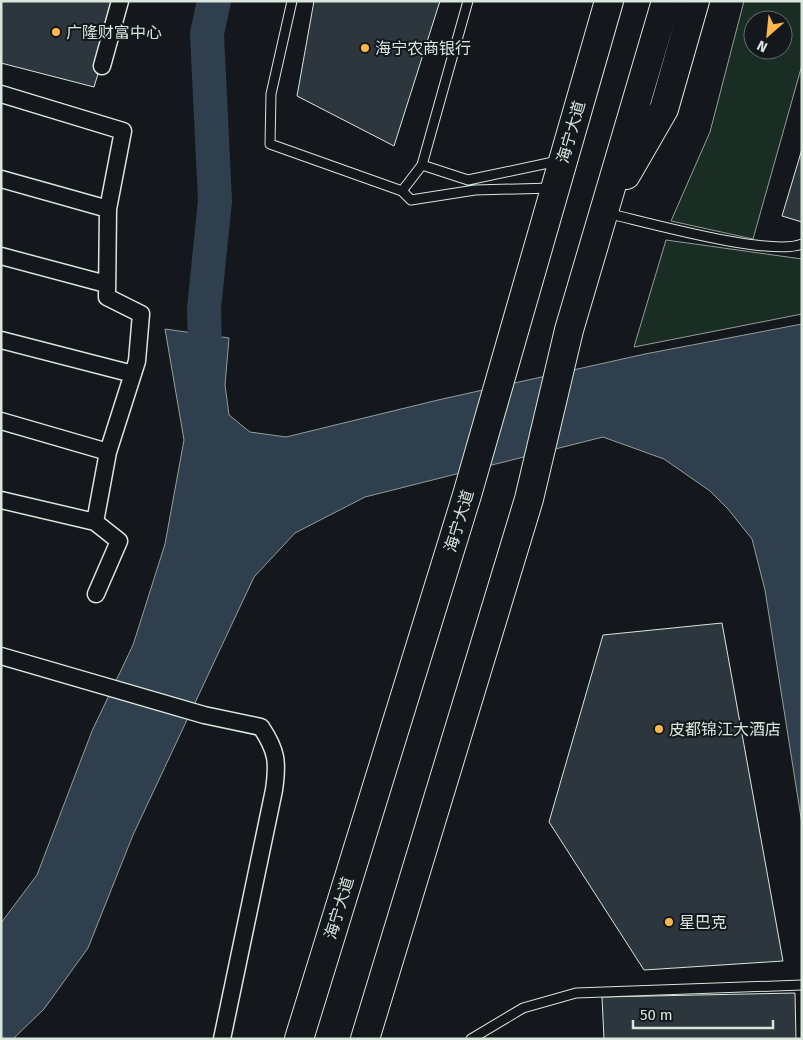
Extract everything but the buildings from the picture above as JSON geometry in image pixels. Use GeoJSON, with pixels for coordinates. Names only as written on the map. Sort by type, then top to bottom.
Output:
{"type":"FeatureCollection","features":[{"type":"Feature","properties":{"kind":"highway","name":"海宁大道"},"geometry":{"type":"LineString","coordinates":[[299,1039],[467,495],[609,1]]}},
{"type":"Feature","properties":{"kind":"highway"},"geometry":{"type":"LineString","coordinates":[[365,1039],[529,499],[569,330],[666,1]]}},
{"type":"Feature","properties":{"kind":"highway"},"geometry":{"type":"LineString","coordinates":[[604,213],[664,109],[695,1]]}},
{"type":"Feature","properties":{"kind":"street"},"geometry":{"type":"LineString","coordinates":[[102,66],[120,1]]}},
{"type":"Feature","properties":{"kind":"street"},"geometry":{"type":"LineString","coordinates":[[1,94],[123,132],[108,209],[107,297],[141,314],[137,362],[108,452],[95,522]]}},
{"type":"Feature","properties":{"kind":"street"},"geometry":{"type":"LineString","coordinates":[[1,179],[108,209]]}},
{"type":"Feature","properties":{"kind":"street"},"geometry":{"type":"LineString","coordinates":[[1,256],[106,284]]}},
{"type":"Feature","properties":{"kind":"street"},"geometry":{"type":"LineString","coordinates":[[1,340],[133,374]]}},
{"type":"Feature","properties":{"kind":"street"},"geometry":{"type":"LineString","coordinates":[[1,420],[108,452]]}},
{"type":"Feature","properties":{"kind":"street"},"geometry":{"type":"LineString","coordinates":[[1,500],[95,522],[119,541],[96,594]]}},
{"type":"Feature","properties":{"kind":"street"},"geometry":{"type":"LineString","coordinates":[[1,656],[204,715],[261,727],[273,745],[278,766],[222,1039]]}},
{"type":"Feature","properties":{"kind":"lane"},"geometry":{"type":"LineString","coordinates":[[292,1],[271,94],[270,144],[402,191],[411,200],[475,190],[555,188]]}},
{"type":"Feature","properties":{"kind":"lane"},"geometry":{"type":"LineString","coordinates":[[402,191],[422,164],[468,1]]}},
{"type":"Feature","properties":{"kind":"lane"},"geometry":{"type":"LineString","coordinates":[[422,164],[468,180],[563,160]]}},
{"type":"Feature","properties":{"kind":"lane"},"geometry":{"type":"LineString","coordinates":[[604,213],[734,242],[792,248],[802,244]]}},
{"type":"Feature","properties":{"kind":"lane"},"geometry":{"type":"LineString","coordinates":[[470,1039],[523,1008],[576,993],[802,985]]}},
{"type":"Feature","properties":{"kind":"green space"},"geometry":{"type":"Polygon","coordinates":[[[744,1],[802,1],[802,65],[753,239],[671,221],[710,132],[744,1]]]}},
{"type":"Feature","properties":{"kind":"green space"},"geometry":{"type":"Polygon","coordinates":[[[666,240],[802,259],[802,314],[634,347],[666,240]]]}},
{"type":"Feature","properties":{"kind":"water"},"geometry":{"type":"Polygon","coordinates":[[[802,324],[802,824],[765,590],[752,539],[728,509],[710,491],[664,459],[603,437],[365,497],[295,533],[254,577],[133,835],[88,948],[44,1009],[13,1039],[1,1039],[1,923],[37,875],[92,731],[133,645],[165,544],[184,440],[165,329],[229,338],[225,385],[229,415],[250,432],[286,437],[438,400],[645,354],[802,324]]]}},
{"type":"Feature","properties":{"kind":"waterway"},"geometry":{"type":"LineString","coordinates":[[206,379],[204,308],[215,201],[207,34],[214,1]]}},
{"type":"Feature","properties":{"kind":"place","name":"广隆财富中心"},"geometry":{"type":"Point","coordinates":[56,32]}},
{"type":"Feature","properties":{"kind":"place","name":"海宁农商银行"},"geometry":{"type":"Point","coordinates":[365,48]}},
{"type":"Feature","properties":{"kind":"place","name":"皮都锦江大酒店"},"geometry":{"type":"Point","coordinates":[659,729]}},
{"type":"Feature","properties":{"kind":"place","name":"星巴克"},"geometry":{"type":"Point","coordinates":[669,922]}}]}
